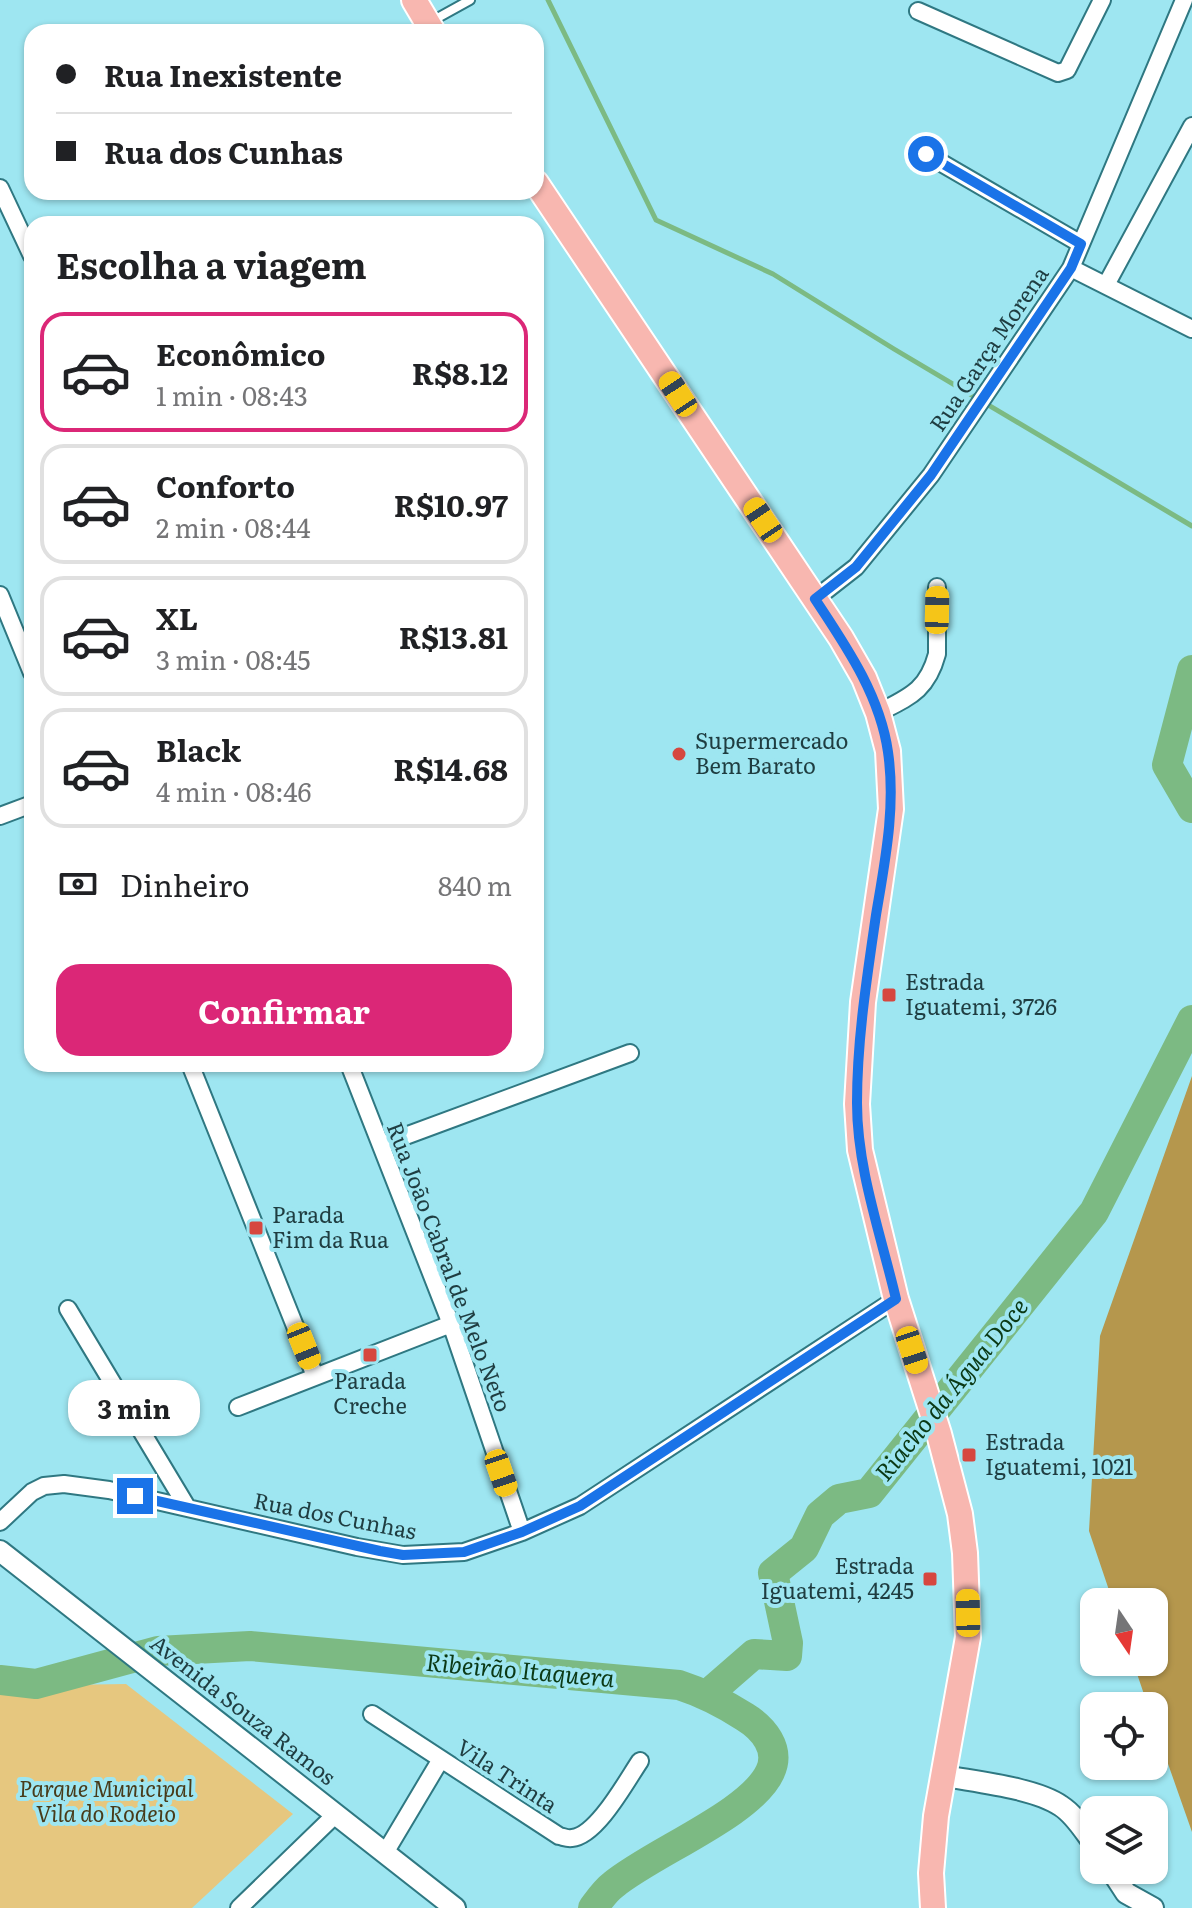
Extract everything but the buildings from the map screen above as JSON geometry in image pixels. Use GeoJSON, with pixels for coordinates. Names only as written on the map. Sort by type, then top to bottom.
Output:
{"type":"FeatureCollection","features":[{"type":"Feature","properties":{"kind":"main road"},"geometry":{"type":"LineString","coordinates":[[414,0],[429,24]]}},
{"type":"Feature","properties":{"kind":"main road"},"geometry":{"type":"LineString","coordinates":[[544,195],[815,599],[864,678],[888,751],[891,809],[863,1002],[857,1104],[860,1150],[896,1299],[939,1434],[960,1514],[965,1553],[968,1637],[933,1845],[933,1908]]}},
{"type":"Feature","properties":{"kind":"street"},"geometry":{"type":"LineString","coordinates":[[918,11],[1058,73],[1067,70],[1102,0]]}},
{"type":"Feature","properties":{"kind":"street","name":"Rua Garça Morena"},"geometry":{"type":"LineString","coordinates":[[815,599],[856,567],[931,475],[1071,268],[1184,0]]}},
{"type":"Feature","properties":{"kind":"street"},"geometry":{"type":"LineString","coordinates":[[1106,285],[1192,126]]}},
{"type":"Feature","properties":{"kind":"street"},"geometry":{"type":"LineString","coordinates":[[926,154],[1081,244]]}},
{"type":"Feature","properties":{"kind":"street"},"geometry":{"type":"LineString","coordinates":[[0,188],[24,239]]}},
{"type":"Feature","properties":{"kind":"street"},"geometry":{"type":"LineString","coordinates":[[1071,268],[1192,329]]}},
{"type":"Feature","properties":{"kind":"street"},"geometry":{"type":"LineString","coordinates":[[878,713],[918,692],[934,664],[937,654],[937,587]]}},
{"type":"Feature","properties":{"kind":"street"},"geometry":{"type":"LineString","coordinates":[[0,595],[24,654]]}},
{"type":"Feature","properties":{"kind":"street"},"geometry":{"type":"LineString","coordinates":[[0,816],[24,807]]}},
{"type":"Feature","properties":{"kind":"street"},"geometry":{"type":"LineString","coordinates":[[381,1145],[630,1053]]}},
{"type":"Feature","properties":{"kind":"street"},"geometry":{"type":"LineString","coordinates":[[193,1072],[315,1376]]}},
{"type":"Feature","properties":{"kind":"street","name":"Rua João Cabral de Melo Neto"},"geometry":{"type":"LineString","coordinates":[[352,1072],[451,1324],[522,1532]]}},
{"type":"Feature","properties":{"kind":"street","name":"Rua dos Cunhas"},"geometry":{"type":"LineString","coordinates":[[0,1522],[32,1492],[54,1484],[109,1490],[403,1555],[464,1552],[522,1532],[580,1506],[896,1299]]}},
{"type":"Feature","properties":{"kind":"street"},"geometry":{"type":"LineString","coordinates":[[68,1309],[187,1507]]}},
{"type":"Feature","properties":{"kind":"street"},"geometry":{"type":"LineString","coordinates":[[238,1407],[451,1324]]}},
{"type":"Feature","properties":{"kind":"street","name":"Avenida Souza Ramos"},"geometry":{"type":"LineString","coordinates":[[0,1551],[455,1908]]}},
{"type":"Feature","properties":{"kind":"street","name":"Vila Trinta"},"geometry":{"type":"LineString","coordinates":[[372,1714],[559,1836],[573,1838],[590,1829],[640,1761]]}},
{"type":"Feature","properties":{"kind":"street"},"geometry":{"type":"LineString","coordinates":[[385,1853],[441,1759]]}},
{"type":"Feature","properties":{"kind":"street"},"geometry":{"type":"LineString","coordinates":[[945,1776],[1041,1797],[1061,1806],[1080,1825]]}},
{"type":"Feature","properties":{"kind":"street"},"geometry":{"type":"LineString","coordinates":[[239,1908],[336,1814]]}},
{"type":"Feature","properties":{"kind":"street"},"geometry":{"type":"LineString","coordinates":[[1126,1900],[1153,1908]]}},
{"type":"Feature","properties":{"kind":"lane"},"geometry":{"type":"LineString","coordinates":[[437,24],[470,0]]}},
{"type":"Feature","properties":{"kind":"green space","name":"Parque Municipal Vila do Rodeio"},"geometry":{"type":"Polygon","coordinates":[[[126,1684],[293,1814],[192,1908],[0,1908],[0,1686],[126,1684]]]}},
{"type":"Feature","properties":{"kind":"shaded area"},"geometry":{"type":"Polygon","coordinates":[[[1192,1076],[1192,1832],[1168,1764],[1168,1692],[1143,1692],[1138,1676],[1168,1676],[1168,1588],[1108,1588],[1089,1531],[1100,1336],[1192,1076]]]}},
{"type":"Feature","properties":{"kind":"waterway"},"geometry":{"type":"LineString","coordinates":[[548,0],[656,220],[773,274],[1192,526]]}},
{"type":"Feature","properties":{"kind":"waterway","name":"Riacho da Água Doce"},"geometry":{"type":"LineString","coordinates":[[1192,670],[1167,765],[1192,808]]}},
{"type":"Feature","properties":{"kind":"waterway","name":"Riacho da Água Doce"},"geometry":{"type":"LineString","coordinates":[[708,1694],[754,1654],[787,1656],[788,1643],[773,1573],[804,1548],[820,1515],[839,1499],[869,1493],[1094,1212],[1192,1020]]}},
{"type":"Feature","properties":{"kind":"waterway","name":"Ribeirão Itaquera"},"geometry":{"type":"LineString","coordinates":[[0,1680],[36,1684],[158,1651],[250,1646],[679,1685],[721,1703],[758,1727],[772,1747],[773,1755],[770,1772],[759,1788],[722,1818],[630,1873],[607,1890],[593,1908]]}},
{"type":"Feature","properties":{"kind":"place","name":"Supermercado Bem Barato"},"geometry":{"type":"Point","coordinates":[679,754]}},
{"type":"Feature","properties":{"kind":"place","name":"Estrada Iguatemi, 3726"},"geometry":{"type":"Point","coordinates":[889,995]}},
{"type":"Feature","properties":{"kind":"place","name":"Parada Fim da Rua"},"geometry":{"type":"Point","coordinates":[256,1228]}},
{"type":"Feature","properties":{"kind":"place","name":"Parada Creche"},"geometry":{"type":"Point","coordinates":[370,1355]}},
{"type":"Feature","properties":{"kind":"place","name":"Estrada Iguatemi, 1021"},"geometry":{"type":"Point","coordinates":[969,1455]}},
{"type":"Feature","properties":{"kind":"place","name":"Estrada Iguatemi, 4245"},"geometry":{"type":"Point","coordinates":[930,1579]}},
{"type":"Feature","properties":{"kind":"route"},"geometry":{"type":"LineString","coordinates":[[135,1496],[403,1555],[464,1552],[522,1532],[580,1506],[896,1299],[860,1150],[857,1104],[863,1002],[891,809],[888,751],[864,678],[815,599],[856,567],[931,475],[1071,268],[1081,244],[926,154]]}}]}
